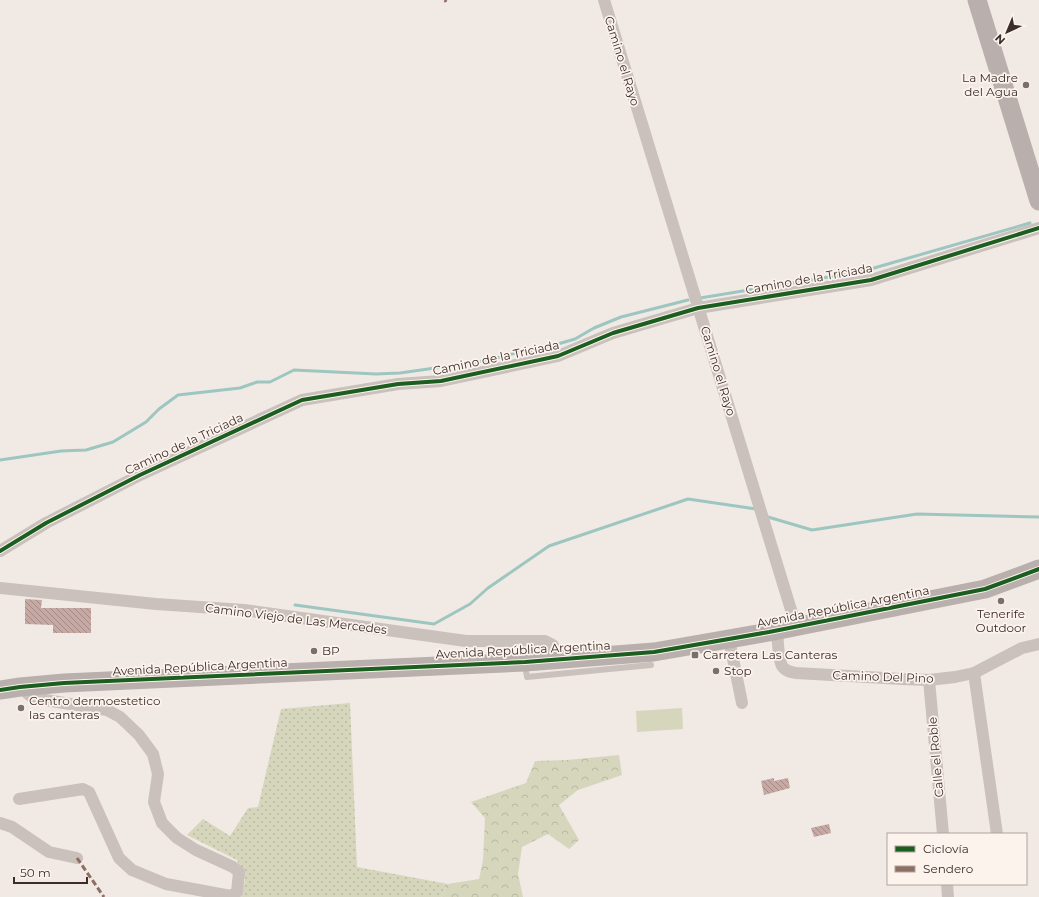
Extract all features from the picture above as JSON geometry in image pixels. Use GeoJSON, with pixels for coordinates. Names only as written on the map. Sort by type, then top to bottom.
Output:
{"type":"FeatureCollection","features":[{"type":"Feature","properties":{"kind":"main road"},"geometry":{"type":"LineString","coordinates":[[977,0],[1039,201]]}},
{"type":"Feature","properties":{"kind":"main road","name":"Avenida República Argentina"},"geometry":{"type":"LineString","coordinates":[[0,690],[20,687],[80,683],[525,662],[654,652],[777,631],[986,589],[1039,569]]}},
{"type":"Feature","properties":{"kind":"street","name":"Camino el Rayo"},"geometry":{"type":"LineString","coordinates":[[604,0],[796,626]]}},
{"type":"Feature","properties":{"kind":"street","name":"Camino de la Triciada"},"geometry":{"type":"LineString","coordinates":[[0,551],[46,522],[140,474],[302,400],[398,384],[441,381],[558,356],[613,333],[698,308],[871,280],[1039,228]]}},
{"type":"Feature","properties":{"kind":"street","name":"Camino Viejo de Las Mercedes"},"geometry":{"type":"LineString","coordinates":[[0,588],[156,604],[244,610],[466,641],[545,641],[553,645],[556,660]]}},
{"type":"Feature","properties":{"kind":"street","name":"Camino Del Pino"},"geometry":{"type":"LineString","coordinates":[[777,631],[782,667],[788,671],[804,674],[929,680],[955,677],[974,673],[1022,648],[1039,644]]}},
{"type":"Feature","properties":{"kind":"street"},"geometry":{"type":"LineString","coordinates":[[729,639],[742,703]]}},
{"type":"Feature","properties":{"kind":"street"},"geometry":{"type":"LineString","coordinates":[[974,673],[997,833]]}},
{"type":"Feature","properties":{"kind":"street","name":"Calle el Roble"},"geometry":{"type":"LineString","coordinates":[[929,680],[943,833]]}},
{"type":"Feature","properties":{"kind":"street"},"geometry":{"type":"LineString","coordinates":[[19,799],[83,789],[89,792],[119,858],[132,870],[166,884],[232,896],[237,892],[239,872],[233,867],[196,850],[177,838],[162,823],[154,802],[158,774],[153,754],[139,735],[120,717],[106,710],[33,698],[20,687]]}},
{"type":"Feature","properties":{"kind":"street"},"geometry":{"type":"LineString","coordinates":[[0,823],[12,827],[49,852],[77,858]]}},
{"type":"Feature","properties":{"kind":"street"},"geometry":{"type":"LineString","coordinates":[[947,885],[948,897]]}},
{"type":"Feature","properties":{"kind":"lane"},"geometry":{"type":"LineString","coordinates":[[525,662],[527,677],[651,665]]}},
{"type":"Feature","properties":{"kind":"green space"},"geometry":{"type":"Polygon","coordinates":[[[350,703],[357,867],[448,884],[441,897],[241,897],[245,880],[237,860],[187,835],[203,819],[230,836],[248,808],[258,807],[281,709],[350,703]]]}},
{"type":"Feature","properties":{"kind":"green space"},"geometry":{"type":"Polygon","coordinates":[[[682,708],[683,729],[637,732],[636,711],[682,708]]]}},
{"type":"Feature","properties":{"kind":"green space"},"geometry":{"type":"Polygon","coordinates":[[[619,755],[622,775],[578,790],[559,805],[579,840],[569,849],[548,834],[522,847],[518,874],[523,897],[441,897],[448,884],[479,879],[483,860],[485,818],[471,802],[526,783],[535,761],[567,760],[619,755]]]}},
{"type":"Feature","properties":{"kind":"building"},"geometry":{"type":"Polygon","coordinates":[[[25,599],[42,600],[41,608],[91,608],[91,633],[53,633],[53,625],[25,624],[25,599]]]}},
{"type":"Feature","properties":{"kind":"building"},"geometry":{"type":"Polygon","coordinates":[[[774,778],[774,781],[788,778],[790,788],[764,795],[761,781],[774,778]]]}},
{"type":"Feature","properties":{"kind":"building"},"geometry":{"type":"Polygon","coordinates":[[[829,824],[831,833],[814,837],[811,828],[829,824]]]}},
{"type":"Feature","properties":{"kind":"waterway"},"geometry":{"type":"LineString","coordinates":[[700,298],[847,274],[874,268],[1030,223]]}},
{"type":"Feature","properties":{"kind":"waterway"},"geometry":{"type":"LineString","coordinates":[[0,460],[61,451],[86,450],[113,442],[146,422],[159,409],[178,395],[240,388],[257,382],[270,382],[294,370],[376,374],[400,373],[484,361],[520,352],[534,351],[575,339],[594,328],[621,317],[688,300]]}},
{"type":"Feature","properties":{"kind":"waterway"},"geometry":{"type":"LineString","coordinates":[[295,605],[434,624],[470,604],[488,588],[549,546],[688,499],[756,509]]}},
{"type":"Feature","properties":{"kind":"waterway"},"geometry":{"type":"LineString","coordinates":[[768,517],[812,530],[917,514],[1039,517]]}},
{"type":"Feature","properties":{"kind":"marked path"},"geometry":{"type":"LineString","coordinates":[[77,858],[104,897]]}},
{"type":"Feature","properties":{"kind":"cycle path"},"geometry":{"type":"LineString","coordinates":[[0,551],[46,523],[140,475],[302,400],[398,384],[441,381],[558,356],[613,333],[698,308],[871,280],[1039,228]]}},
{"type":"Feature","properties":{"kind":"cycle path"},"geometry":{"type":"LineString","coordinates":[[0,690],[64,683],[525,662],[654,652],[769,632],[985,589],[1039,569]]}},
{"type":"Feature","properties":{"kind":"place","name":"La Madre del Agua"},"geometry":{"type":"Point","coordinates":[1026,85]}},
{"type":"Feature","properties":{"kind":"place","name":"Tenerife Outdoor"},"geometry":{"type":"Point","coordinates":[1001,601]}},
{"type":"Feature","properties":{"kind":"place","name":"BP"},"geometry":{"type":"Point","coordinates":[314,651]}},
{"type":"Feature","properties":{"kind":"place","name":"Carretera Las Canteras"},"geometry":{"type":"Point","coordinates":[695,655]}},
{"type":"Feature","properties":{"kind":"place","name":"Stop"},"geometry":{"type":"Point","coordinates":[716,671]}},
{"type":"Feature","properties":{"kind":"place","name":"Centro dermoestetico las canteras"},"geometry":{"type":"Point","coordinates":[21,708]}}]}
